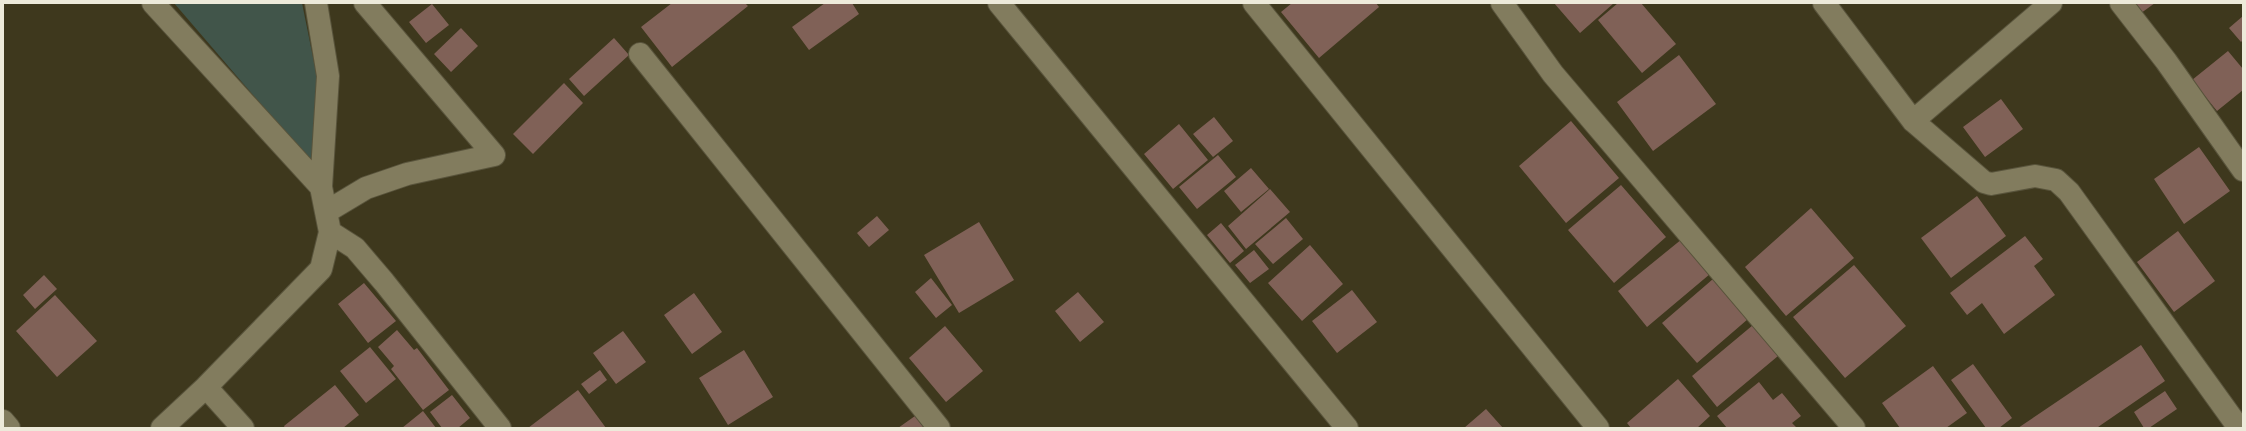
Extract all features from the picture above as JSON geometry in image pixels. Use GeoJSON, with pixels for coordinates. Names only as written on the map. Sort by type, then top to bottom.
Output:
{"type":"FeatureCollection","features":[{"type":"Feature","properties":{"kind":"street"},"geometry":{"type":"LineString","coordinates":[[153,3],[321,187]]}},
{"type":"Feature","properties":{"kind":"street"},"geometry":{"type":"LineString","coordinates":[[162,428],[206,387],[321,269],[328,222],[321,187],[328,76],[316,3]]}},
{"type":"Feature","properties":{"kind":"street"},"geometry":{"type":"LineString","coordinates":[[328,222],[366,188],[407,174],[494,155],[365,3]]}},
{"type":"Feature","properties":{"kind":"street"},"geometry":{"type":"LineString","coordinates":[[999,3],[1347,428]]}},
{"type":"Feature","properties":{"kind":"street"},"geometry":{"type":"LineString","coordinates":[[1254,3],[1598,428]]}},
{"type":"Feature","properties":{"kind":"street"},"geometry":{"type":"LineString","coordinates":[[1502,3],[1553,74],[1854,428]]}},
{"type":"Feature","properties":{"kind":"street"},"geometry":{"type":"LineString","coordinates":[[1824,3],[1913,121],[1984,182],[1991,184],[2035,176],[2056,180],[2069,192],[2239,428]]}},
{"type":"Feature","properties":{"kind":"street"},"geometry":{"type":"LineString","coordinates":[[1913,121],[2051,3]]}},
{"type":"Feature","properties":{"kind":"street"},"geometry":{"type":"LineString","coordinates":[[2121,3],[2166,62],[2243,170]]}},
{"type":"Feature","properties":{"kind":"street"},"geometry":{"type":"LineString","coordinates":[[640,54],[939,428]]}},
{"type":"Feature","properties":{"kind":"street"},"geometry":{"type":"LineString","coordinates":[[328,222],[355,248],[374,270],[500,428]]}},
{"type":"Feature","properties":{"kind":"street"},"geometry":{"type":"LineString","coordinates":[[206,387],[243,428]]}},
{"type":"Feature","properties":{"kind":"street"},"geometry":{"type":"LineString","coordinates":[[3,421],[9,428]]}},
{"type":"Feature","properties":{"kind":"green space"},"geometry":{"type":"Polygon","coordinates":[[[174,3],[302,3],[317,77],[315,167],[174,3]]]}},
{"type":"Feature","properties":{"kind":"building"},"geometry":{"type":"Polygon","coordinates":[[[672,3],[745,3],[748,6],[672,67],[641,27],[672,3]]]}},
{"type":"Feature","properties":{"kind":"building"},"geometry":{"type":"Polygon","coordinates":[[[825,3],[852,3],[859,14],[809,50],[792,27],[825,3]]]}},
{"type":"Feature","properties":{"kind":"building"},"geometry":{"type":"Polygon","coordinates":[[[1292,3],[1376,3],[1379,7],[1319,58],[1281,12],[1292,3]]]}},
{"type":"Feature","properties":{"kind":"building"},"geometry":{"type":"Polygon","coordinates":[[[1554,3],[1614,3],[1580,33],[1554,3]]]}},
{"type":"Feature","properties":{"kind":"building"},"geometry":{"type":"Polygon","coordinates":[[[1618,3],[1641,3],[1676,44],[1642,73],[1598,20],[1618,3]]]}},
{"type":"Feature","properties":{"kind":"building"},"geometry":{"type":"Polygon","coordinates":[[[2127,3],[2155,3],[2137,16],[2127,3]]]}},
{"type":"Feature","properties":{"kind":"building"},"geometry":{"type":"Polygon","coordinates":[[[432,4],[449,25],[426,43],[409,22],[432,4]]]}},
{"type":"Feature","properties":{"kind":"building"},"geometry":{"type":"Polygon","coordinates":[[[2243,16],[2243,40],[2241,42],[2229,28],[2243,16]]]}},
{"type":"Feature","properties":{"kind":"building"},"geometry":{"type":"Polygon","coordinates":[[[461,28],[478,46],[451,72],[434,54],[461,28]]]}},
{"type":"Feature","properties":{"kind":"building"},"geometry":{"type":"Polygon","coordinates":[[[614,38],[629,55],[584,96],[569,79],[614,38]]]}},
{"type":"Feature","properties":{"kind":"building"},"geometry":{"type":"Polygon","coordinates":[[[2228,51],[2243,69],[2243,90],[2217,111],[2192,80],[2228,51]]]}},
{"type":"Feature","properties":{"kind":"building"},"geometry":{"type":"Polygon","coordinates":[[[1679,55],[1716,104],[1653,151],[1617,102],[1679,55]]]}},
{"type":"Feature","properties":{"kind":"building"},"geometry":{"type":"Polygon","coordinates":[[[564,83],[583,103],[533,154],[513,134],[564,83]]]}},
{"type":"Feature","properties":{"kind":"building"},"geometry":{"type":"Polygon","coordinates":[[[2001,99],[2023,129],[1985,157],[1963,127],[2001,99]]]}},
{"type":"Feature","properties":{"kind":"building"},"geometry":{"type":"Polygon","coordinates":[[[1214,117],[1233,141],[1213,157],[1193,134],[1214,117]]]}},
{"type":"Feature","properties":{"kind":"building"},"geometry":{"type":"Polygon","coordinates":[[[1571,121],[1619,178],[1566,223],[1519,166],[1571,121]]]}},
{"type":"Feature","properties":{"kind":"building"},"geometry":{"type":"Polygon","coordinates":[[[1179,124],[1208,160],[1173,189],[1144,154],[1179,124]]]}},
{"type":"Feature","properties":{"kind":"building"},"geometry":{"type":"Polygon","coordinates":[[[2199,147],[2230,191],[2184,224],[2154,179],[2199,147]]]}},
{"type":"Feature","properties":{"kind":"building"},"geometry":{"type":"Polygon","coordinates":[[[1218,155],[1236,177],[1197,209],[1179,187],[1218,155]]]}},
{"type":"Feature","properties":{"kind":"building"},"geometry":{"type":"Polygon","coordinates":[[[1251,168],[1269,189],[1241,212],[1224,191],[1251,168]]]}},
{"type":"Feature","properties":{"kind":"building"},"geometry":{"type":"Polygon","coordinates":[[[1621,185],[1666,237],[1614,283],[1568,230],[1621,185]]]}},
{"type":"Feature","properties":{"kind":"building"},"geometry":{"type":"Polygon","coordinates":[[[1270,189],[1290,212],[1246,249],[1228,226],[1270,189]]]}},
{"type":"Feature","properties":{"kind":"building"},"geometry":{"type":"Polygon","coordinates":[[[1977,196],[2006,236],[1951,278],[1921,238],[1977,196]]]}},
{"type":"Feature","properties":{"kind":"building"},"geometry":{"type":"Polygon","coordinates":[[[1811,208],[1854,258],[1786,316],[1745,267],[1811,208]]]}},
{"type":"Feature","properties":{"kind":"building"},"geometry":{"type":"Polygon","coordinates":[[[877,216],[889,230],[869,247],[857,233],[877,216]]]}},
{"type":"Feature","properties":{"kind":"building"},"geometry":{"type":"Polygon","coordinates":[[[1286,218],[1303,239],[1273,264],[1255,244],[1286,218]]]}},
{"type":"Feature","properties":{"kind":"building"},"geometry":{"type":"Polygon","coordinates":[[[979,222],[1014,280],[959,313],[924,255],[979,222]]]}},
{"type":"Feature","properties":{"kind":"building"},"geometry":{"type":"Polygon","coordinates":[[[1221,223],[1244,251],[1230,263],[1207,235],[1221,223]]]}},
{"type":"Feature","properties":{"kind":"building"},"geometry":{"type":"Polygon","coordinates":[[[2178,231],[2215,281],[2174,312],[2137,262],[2178,231]]]}},
{"type":"Feature","properties":{"kind":"building"},"geometry":{"type":"Polygon","coordinates":[[[2025,236],[2043,259],[2034,266],[2055,295],[2004,334],[1982,303],[1967,315],[1950,293],[2025,236]]]}},
{"type":"Feature","properties":{"kind":"building"},"geometry":{"type":"Polygon","coordinates":[[[1682,239],[1710,274],[1647,327],[1618,291],[1682,239]]]}},
{"type":"Feature","properties":{"kind":"building"},"geometry":{"type":"Polygon","coordinates":[[[1310,245],[1343,284],[1302,321],[1268,283],[1310,245]]]}},
{"type":"Feature","properties":{"kind":"building"},"geometry":{"type":"Polygon","coordinates":[[[1254,250],[1269,269],[1250,283],[1235,265],[1254,250]]]}},
{"type":"Feature","properties":{"kind":"building"},"geometry":{"type":"Polygon","coordinates":[[[1854,265],[1906,326],[1845,378],[1793,317],[1854,265]]]}},
{"type":"Feature","properties":{"kind":"building"},"geometry":{"type":"Polygon","coordinates":[[[44,275],[57,289],[35,309],[23,295],[44,275]]]}},
{"type":"Feature","properties":{"kind":"building"},"geometry":{"type":"Polygon","coordinates":[[[931,278],[952,305],[936,318],[915,292],[931,278]]]}},
{"type":"Feature","properties":{"kind":"building"},"geometry":{"type":"Polygon","coordinates":[[[1713,279],[1748,319],[1697,363],[1662,323],[1713,279]]]}},
{"type":"Feature","properties":{"kind":"building"},"geometry":{"type":"Polygon","coordinates":[[[364,283],[396,321],[368,343],[338,304],[364,283]]]}},
{"type":"Feature","properties":{"kind":"building"},"geometry":{"type":"Polygon","coordinates":[[[1352,290],[1377,322],[1337,353],[1312,321],[1352,290]]]}},
{"type":"Feature","properties":{"kind":"building"},"geometry":{"type":"Polygon","coordinates":[[[1078,292],[1104,322],[1080,342],[1055,311],[1078,292]]]}},
{"type":"Feature","properties":{"kind":"building"},"geometry":{"type":"Polygon","coordinates":[[[694,293],[722,332],[692,354],[664,315],[694,293]]]}},
{"type":"Feature","properties":{"kind":"building"},"geometry":{"type":"Polygon","coordinates":[[[55,295],[97,341],[57,377],[16,331],[55,295]]]}},
{"type":"Feature","properties":{"kind":"building"},"geometry":{"type":"Polygon","coordinates":[[[1753,325],[1778,356],[1717,407],[1692,376],[1753,325]]]}},
{"type":"Feature","properties":{"kind":"building"},"geometry":{"type":"Polygon","coordinates":[[[945,326],[983,371],[946,402],[909,358],[945,326]]]}},
{"type":"Feature","properties":{"kind":"building"},"geometry":{"type":"Polygon","coordinates":[[[397,330],[414,350],[417,348],[449,390],[423,410],[391,369],[394,366],[378,347],[397,330]]]}},
{"type":"Feature","properties":{"kind":"building"},"geometry":{"type":"Polygon","coordinates":[[[623,331],[646,362],[616,384],[593,353],[623,331]]]}},
{"type":"Feature","properties":{"kind":"building"},"geometry":{"type":"Polygon","coordinates":[[[2141,345],[2165,381],[2098,427],[2018,428],[2141,345]]]}},
{"type":"Feature","properties":{"kind":"building"},"geometry":{"type":"Polygon","coordinates":[[[370,347],[396,379],[366,403],[340,371],[370,347]]]}},
{"type":"Feature","properties":{"kind":"building"},"geometry":{"type":"Polygon","coordinates":[[[744,350],[773,397],[728,425],[699,378],[744,350]]]}},
{"type":"Feature","properties":{"kind":"building"},"geometry":{"type":"Polygon","coordinates":[[[1973,364],[2012,418],[1999,428],[1986,428],[1951,380],[1973,364]]]}},
{"type":"Feature","properties":{"kind":"building"},"geometry":{"type":"Polygon","coordinates":[[[1933,366],[1967,413],[1946,428],[1900,428],[1882,403],[1933,366]]]}},
{"type":"Feature","properties":{"kind":"building"},"geometry":{"type":"Polygon","coordinates":[[[600,370],[607,380],[589,394],[581,384],[600,370]]]}},
{"type":"Feature","properties":{"kind":"building"},"geometry":{"type":"Polygon","coordinates":[[[1678,379],[1710,416],[1697,428],[1631,428],[1627,423],[1678,379]]]}},
{"type":"Feature","properties":{"kind":"building"},"geometry":{"type":"Polygon","coordinates":[[[1759,382],[1773,400],[1782,393],[1801,416],[1792,423],[1797,428],[1727,428],[1717,416],[1759,382]]]}},
{"type":"Feature","properties":{"kind":"building"},"geometry":{"type":"Polygon","coordinates":[[[335,385],[359,415],[343,428],[285,428],[284,426],[335,385]]]}},
{"type":"Feature","properties":{"kind":"building"},"geometry":{"type":"Polygon","coordinates":[[[578,390],[606,428],[528,428],[578,390]]]}},
{"type":"Feature","properties":{"kind":"building"},"geometry":{"type":"Polygon","coordinates":[[[2165,391],[2177,409],[2149,428],[2144,428],[2134,412],[2165,391]]]}},
{"type":"Feature","properties":{"kind":"building"},"geometry":{"type":"Polygon","coordinates":[[[452,395],[470,418],[458,428],[442,428],[430,412],[452,395]]]}},
{"type":"Feature","properties":{"kind":"building"},"geometry":{"type":"Polygon","coordinates":[[[1486,409],[1503,428],[1464,428],[1486,409]]]}},
{"type":"Feature","properties":{"kind":"building"},"geometry":{"type":"Polygon","coordinates":[[[423,411],[436,428],[402,428],[423,411]]]}},
{"type":"Feature","properties":{"kind":"building"},"geometry":{"type":"Polygon","coordinates":[[[915,416],[924,428],[898,428],[915,416]]]}}]}
